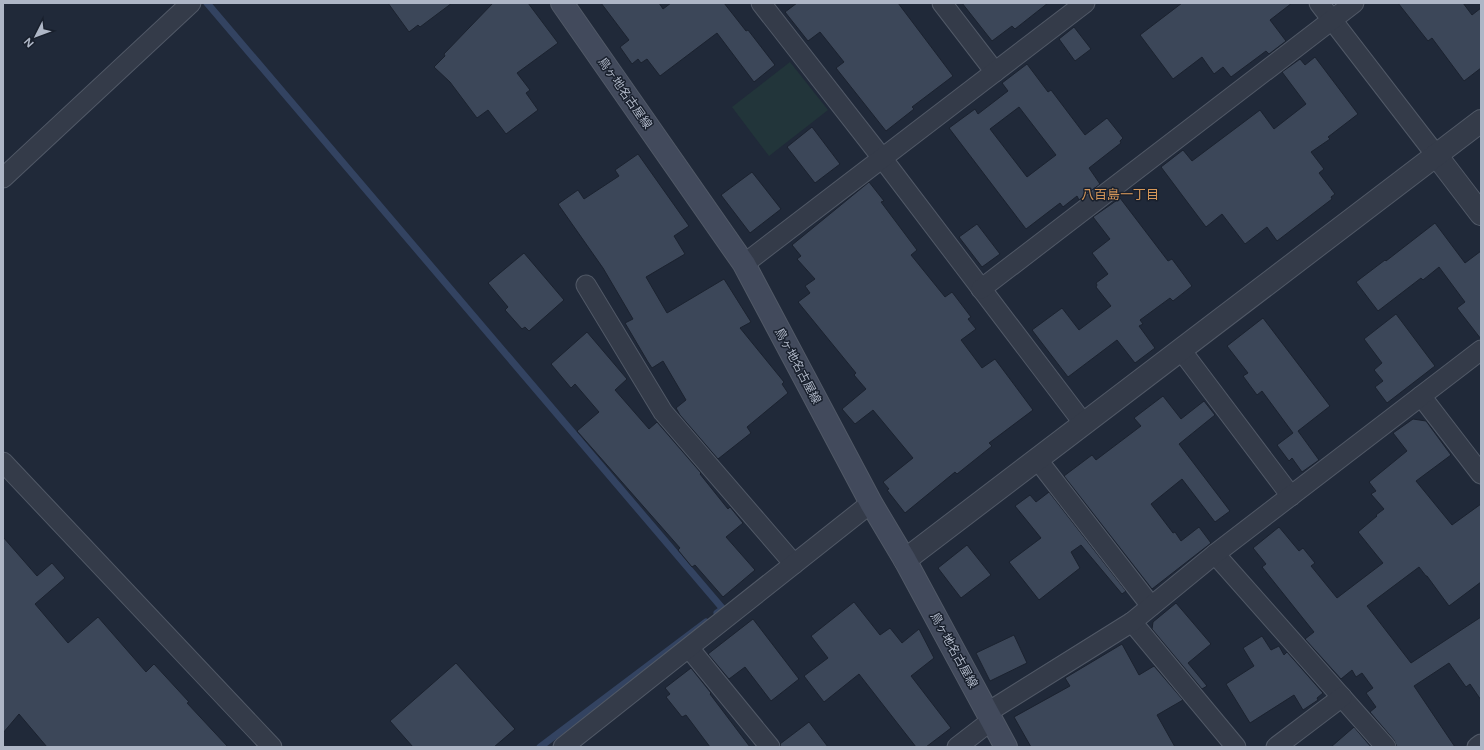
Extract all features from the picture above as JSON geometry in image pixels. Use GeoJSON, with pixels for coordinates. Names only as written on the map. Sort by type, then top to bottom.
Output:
{"type":"FeatureCollection","features":[{"type":"Feature","properties":{"kind":"main road","name":"鳥ヶ地名古屋線"},"geometry":{"type":"LineString","coordinates":[[562,3],[744,264],[871,503],[905,560],[1006,747]]}},
{"type":"Feature","properties":{"kind":"street"},"geometry":{"type":"LineString","coordinates":[[3,178],[191,3]]}},
{"type":"Feature","properties":{"kind":"street"},"geometry":{"type":"LineString","coordinates":[[761,3],[882,158],[1084,424]]}},
{"type":"Feature","properties":{"kind":"street"},"geometry":{"type":"LineString","coordinates":[[942,3],[995,72]]}},
{"type":"Feature","properties":{"kind":"street"},"geometry":{"type":"LineString","coordinates":[[744,264],[1085,3]]}},
{"type":"Feature","properties":{"kind":"street"},"geometry":{"type":"LineString","coordinates":[[1319,3],[1481,214]]}},
{"type":"Feature","properties":{"kind":"street"},"geometry":{"type":"LineString","coordinates":[[981,289],[1354,3]]}},
{"type":"Feature","properties":{"kind":"street"},"geometry":{"type":"LineString","coordinates":[[905,560],[1481,121]]}},
{"type":"Feature","properties":{"kind":"street"},"geometry":{"type":"LineString","coordinates":[[586,285],[663,412],[794,564]]}},
{"type":"Feature","properties":{"kind":"street"},"geometry":{"type":"LineString","coordinates":[[1181,350],[1291,496]]}},
{"type":"Feature","properties":{"kind":"street"},"geometry":{"type":"LineString","coordinates":[[957,747],[990,716],[1132,622],[1215,554],[1481,350]]}},
{"type":"Feature","properties":{"kind":"street"},"geometry":{"type":"LineString","coordinates":[[1421,396],[1481,474]]}},
{"type":"Feature","properties":{"kind":"street"},"geometry":{"type":"LineString","coordinates":[[1038,459],[1151,606]]}},
{"type":"Feature","properties":{"kind":"street"},"geometry":{"type":"LineString","coordinates":[[3,462],[272,747]]}},
{"type":"Feature","properties":{"kind":"street"},"geometry":{"type":"LineString","coordinates":[[563,747],[871,503]]}},
{"type":"Feature","properties":{"kind":"street"},"geometry":{"type":"LineString","coordinates":[[1215,554],[1386,747]]}},
{"type":"Feature","properties":{"kind":"street"},"geometry":{"type":"LineString","coordinates":[[1132,622],[1236,747]]}},
{"type":"Feature","properties":{"kind":"street"},"geometry":{"type":"LineString","coordinates":[[689,648],[770,747]]}},
{"type":"Feature","properties":{"kind":"street"},"geometry":{"type":"LineString","coordinates":[[1276,747],[1342,697]]}},
{"type":"Feature","properties":{"kind":"street"},"geometry":{"type":"LineString","coordinates":[[1476,747],[1481,744]]}},
{"type":"Feature","properties":{"kind":"green space"},"geometry":{"type":"Polygon","coordinates":[[[790,62],[828,110],[769,156],[732,107],[790,62]]]}},
{"type":"Feature","properties":{"kind":"building"},"geometry":{"type":"Polygon","coordinates":[[[388,3],[452,3],[420,27],[418,25],[409,32],[388,3]]]}},
{"type":"Feature","properties":{"kind":"building"},"geometry":{"type":"Polygon","coordinates":[[[493,3],[528,3],[558,43],[517,73],[530,90],[526,93],[538,110],[506,134],[488,110],[477,118],[450,82],[434,67],[445,56],[444,54],[493,3]]]}},
{"type":"Feature","properties":{"kind":"building"},"geometry":{"type":"Polygon","coordinates":[[[601,3],[659,3],[663,9],[671,3],[724,3],[746,31],[748,30],[775,65],[754,82],[717,33],[660,76],[647,59],[641,63],[638,59],[632,64],[620,47],[629,40],[601,3]]]}},
{"type":"Feature","properties":{"kind":"building"},"geometry":{"type":"Polygon","coordinates":[[[797,3],[898,3],[953,76],[912,107],[914,109],[886,131],[836,68],[844,62],[820,32],[808,41],[785,12],[797,3]]]}},
{"type":"Feature","properties":{"kind":"building"},"geometry":{"type":"Polygon","coordinates":[[[962,3],[1048,3],[1015,29],[1012,26],[992,41],[962,3]]]}},
{"type":"Feature","properties":{"kind":"building"},"geometry":{"type":"Polygon","coordinates":[[[1182,3],[1292,3],[1270,20],[1286,41],[1269,54],[1266,51],[1231,77],[1223,67],[1214,74],[1202,57],[1173,79],[1140,35],[1182,3]]]}},
{"type":"Feature","properties":{"kind":"building"},"geometry":{"type":"Polygon","coordinates":[[[1398,3],[1463,3],[1472,15],[1481,8],[1481,68],[1464,81],[1432,38],[1428,41],[1398,3]]]}},
{"type":"Feature","properties":{"kind":"building"},"geometry":{"type":"Polygon","coordinates":[[[1074,27],[1091,49],[1075,61],[1059,39],[1074,27]]]}},
{"type":"Feature","properties":{"kind":"building"},"geometry":{"type":"Polygon","coordinates":[[[1315,57],[1358,114],[1328,137],[1330,139],[1311,152],[1324,169],[1319,173],[1335,194],[1331,197],[1332,199],[1277,241],[1267,227],[1245,244],[1222,214],[1206,227],[1161,167],[1183,150],[1192,161],[1260,110],[1274,129],[1306,104],[1282,72],[1300,59],[1305,65],[1315,57]]]}},
{"type":"Feature","properties":{"kind":"building"},"geometry":{"type":"Polygon","coordinates":[[[1027,64],[1048,92],[1051,90],[1085,135],[1107,118],[1123,138],[1120,141],[1121,143],[1089,168],[1100,184],[1079,200],[1077,196],[1063,207],[1060,203],[1026,229],[949,128],[975,109],[978,114],[1008,91],[1002,83],[1027,64]],[[1019,107],[990,129],[1027,177],[1056,155],[1019,107]]]}},
{"type":"Feature","properties":{"kind":"building"},"geometry":{"type":"Polygon","coordinates":[[[812,127],[840,164],[815,183],[787,147],[812,127]]]}},
{"type":"Feature","properties":{"kind":"building"},"geometry":{"type":"Polygon","coordinates":[[[638,154],[689,226],[674,236],[685,254],[646,277],[667,313],[724,279],[751,322],[740,328],[784,382],[782,384],[788,393],[747,427],[751,433],[718,459],[680,415],[676,408],[686,400],[663,361],[652,368],[648,362],[625,323],[633,319],[603,268],[558,204],[578,190],[584,199],[619,176],[615,170],[638,154]]]}},
{"type":"Feature","properties":{"kind":"building"},"geometry":{"type":"Polygon","coordinates":[[[752,172],[781,209],[750,233],[721,195],[752,172]]]}},
{"type":"Feature","properties":{"kind":"building"},"geometry":{"type":"Polygon","coordinates":[[[869,182],[884,201],[881,202],[917,250],[911,255],[945,297],[952,292],[971,317],[968,319],[976,329],[961,340],[982,368],[995,359],[1033,410],[989,443],[992,446],[957,474],[955,472],[905,513],[887,490],[889,489],[883,482],[913,458],[873,410],[855,424],[842,409],[866,389],[854,375],[856,373],[798,302],[810,293],[805,286],[815,279],[797,259],[801,256],[792,245],[869,182]]]}},
{"type":"Feature","properties":{"kind":"building"},"geometry":{"type":"Polygon","coordinates":[[[1120,198],[1168,261],[1172,259],[1192,286],[1173,301],[1170,298],[1140,320],[1143,324],[1139,326],[1155,348],[1135,363],[1117,340],[1068,377],[1032,330],[1062,308],[1079,330],[1111,306],[1096,287],[1096,283],[1108,274],[1092,253],[1110,239],[1093,217],[1120,198]]]}},
{"type":"Feature","properties":{"kind":"building"},"geometry":{"type":"Polygon","coordinates":[[[1435,223],[1465,263],[1481,251],[1481,339],[1457,308],[1465,302],[1439,267],[1423,280],[1421,278],[1378,311],[1356,282],[1435,223]]]}},
{"type":"Feature","properties":{"kind":"building"},"geometry":{"type":"Polygon","coordinates":[[[977,224],[1000,254],[982,267],[959,237],[977,224]]]}},
{"type":"Feature","properties":{"kind":"building"},"geometry":{"type":"Polygon","coordinates":[[[524,253],[564,300],[529,331],[525,327],[522,329],[505,310],[508,307],[488,283],[524,253]]]}},
{"type":"Feature","properties":{"kind":"building"},"geometry":{"type":"Polygon","coordinates":[[[1396,314],[1435,366],[1387,403],[1375,387],[1383,381],[1374,370],[1382,363],[1364,339],[1396,314]]]}},
{"type":"Feature","properties":{"kind":"building"},"geometry":{"type":"Polygon","coordinates":[[[1263,318],[1330,406],[1298,431],[1319,460],[1302,472],[1292,458],[1289,461],[1277,445],[1293,433],[1262,391],[1257,395],[1243,376],[1248,373],[1227,346],[1263,318]]]}},
{"type":"Feature","properties":{"kind":"building"},"geometry":{"type":"Polygon","coordinates":[[[587,332],[627,379],[615,390],[649,429],[657,422],[701,473],[700,474],[728,509],[730,507],[743,523],[726,537],[755,570],[723,597],[695,565],[692,567],[678,550],[680,548],[577,431],[599,412],[575,384],[571,388],[551,364],[587,332]]]}},
{"type":"Feature","properties":{"kind":"building"},"geometry":{"type":"Polygon","coordinates":[[[1163,396],[1181,419],[1204,401],[1215,415],[1179,444],[1230,511],[1215,522],[1182,479],[1151,504],[1181,541],[1199,527],[1211,543],[1152,589],[1064,476],[1092,455],[1096,460],[1141,426],[1134,418],[1163,396]]]}},
{"type":"Feature","properties":{"kind":"building"},"geometry":{"type":"Polygon","coordinates":[[[1413,419],[1426,421],[1451,455],[1416,481],[1452,525],[1481,504],[1481,582],[1449,606],[1419,567],[1367,606],[1411,663],[1481,617],[1481,700],[1470,684],[1466,687],[1449,663],[1414,686],[1455,747],[1397,747],[1394,740],[1370,712],[1376,707],[1366,693],[1373,688],[1362,673],[1356,677],[1352,670],[1341,679],[1305,639],[1314,632],[1262,567],[1266,564],[1253,548],[1279,527],[1299,551],[1303,548],[1315,563],[1311,566],[1337,598],[1383,563],[1358,532],[1384,509],[1371,494],[1376,491],[1369,482],[1407,451],[1393,433],[1413,419]]]}},
{"type":"Feature","properties":{"kind":"building"},"geometry":{"type":"Polygon","coordinates":[[[1049,492],[1126,591],[1122,594],[1081,545],[1071,552],[1080,568],[1039,600],[1009,562],[1041,538],[1015,506],[1030,495],[1036,502],[1049,492]]]}},
{"type":"Feature","properties":{"kind":"building"},"geometry":{"type":"Polygon","coordinates":[[[3,537],[37,576],[52,563],[65,578],[35,604],[68,643],[98,617],[146,672],[154,664],[189,702],[187,703],[228,747],[47,747],[19,714],[3,733],[3,537]]]}},
{"type":"Feature","properties":{"kind":"building"},"geometry":{"type":"Polygon","coordinates":[[[967,545],[991,575],[961,598],[938,568],[967,545]]]}},
{"type":"Feature","properties":{"kind":"building"},"geometry":{"type":"Polygon","coordinates":[[[854,602],[880,635],[890,628],[902,643],[919,629],[934,658],[911,676],[951,728],[926,747],[916,747],[859,674],[824,702],[804,676],[828,658],[811,636],[854,602]]]}},
{"type":"Feature","properties":{"kind":"building"},"geometry":{"type":"Polygon","coordinates":[[[1176,603],[1211,644],[1188,663],[1207,686],[1202,689],[1152,629],[1153,622],[1176,603]]]}},
{"type":"Feature","properties":{"kind":"building"},"geometry":{"type":"Polygon","coordinates":[[[753,619],[799,679],[771,701],[745,667],[729,679],[708,654],[753,619]]]}},
{"type":"Feature","properties":{"kind":"building"},"geometry":{"type":"Polygon","coordinates":[[[1014,635],[1027,663],[990,681],[976,653],[1014,635]]]}},
{"type":"Feature","properties":{"kind":"building"},"geometry":{"type":"Polygon","coordinates":[[[1262,636],[1271,650],[1279,646],[1284,655],[1287,652],[1323,693],[1317,698],[1318,700],[1303,710],[1294,695],[1250,723],[1226,684],[1254,666],[1243,648],[1262,636]]]}},
{"type":"Feature","properties":{"kind":"building"},"geometry":{"type":"Polygon","coordinates":[[[1122,644],[1139,675],[1154,666],[1183,700],[1157,715],[1175,747],[1031,747],[1014,717],[1070,686],[1065,678],[1122,644]]]}},
{"type":"Feature","properties":{"kind":"building"},"geometry":{"type":"Polygon","coordinates":[[[456,663],[515,729],[494,747],[413,747],[390,721],[456,663]]]}},
{"type":"Feature","properties":{"kind":"building"},"geometry":{"type":"Polygon","coordinates":[[[691,668],[750,747],[710,747],[686,715],[682,717],[666,697],[670,694],[665,688],[691,668]]]}},
{"type":"Feature","properties":{"kind":"building"},"geometry":{"type":"Polygon","coordinates":[[[809,722],[828,747],[781,747],[780,744],[809,722]]]}},
{"type":"Feature","properties":{"kind":"building"},"geometry":{"type":"Polygon","coordinates":[[[1354,727],[1371,747],[1331,747],[1354,727]]]}},
{"type":"Feature","properties":{"kind":"waterway"},"geometry":{"type":"LineString","coordinates":[[207,3],[723,609],[717,613]]}},
{"type":"Feature","properties":{"kind":"waterway"},"geometry":{"type":"LineString","coordinates":[[540,747],[706,622]]}},
{"type":"Feature","properties":{"kind":"district","name":"八百島一丁目"},"geometry":{"type":"Point","coordinates":[1120,194]}}]}
